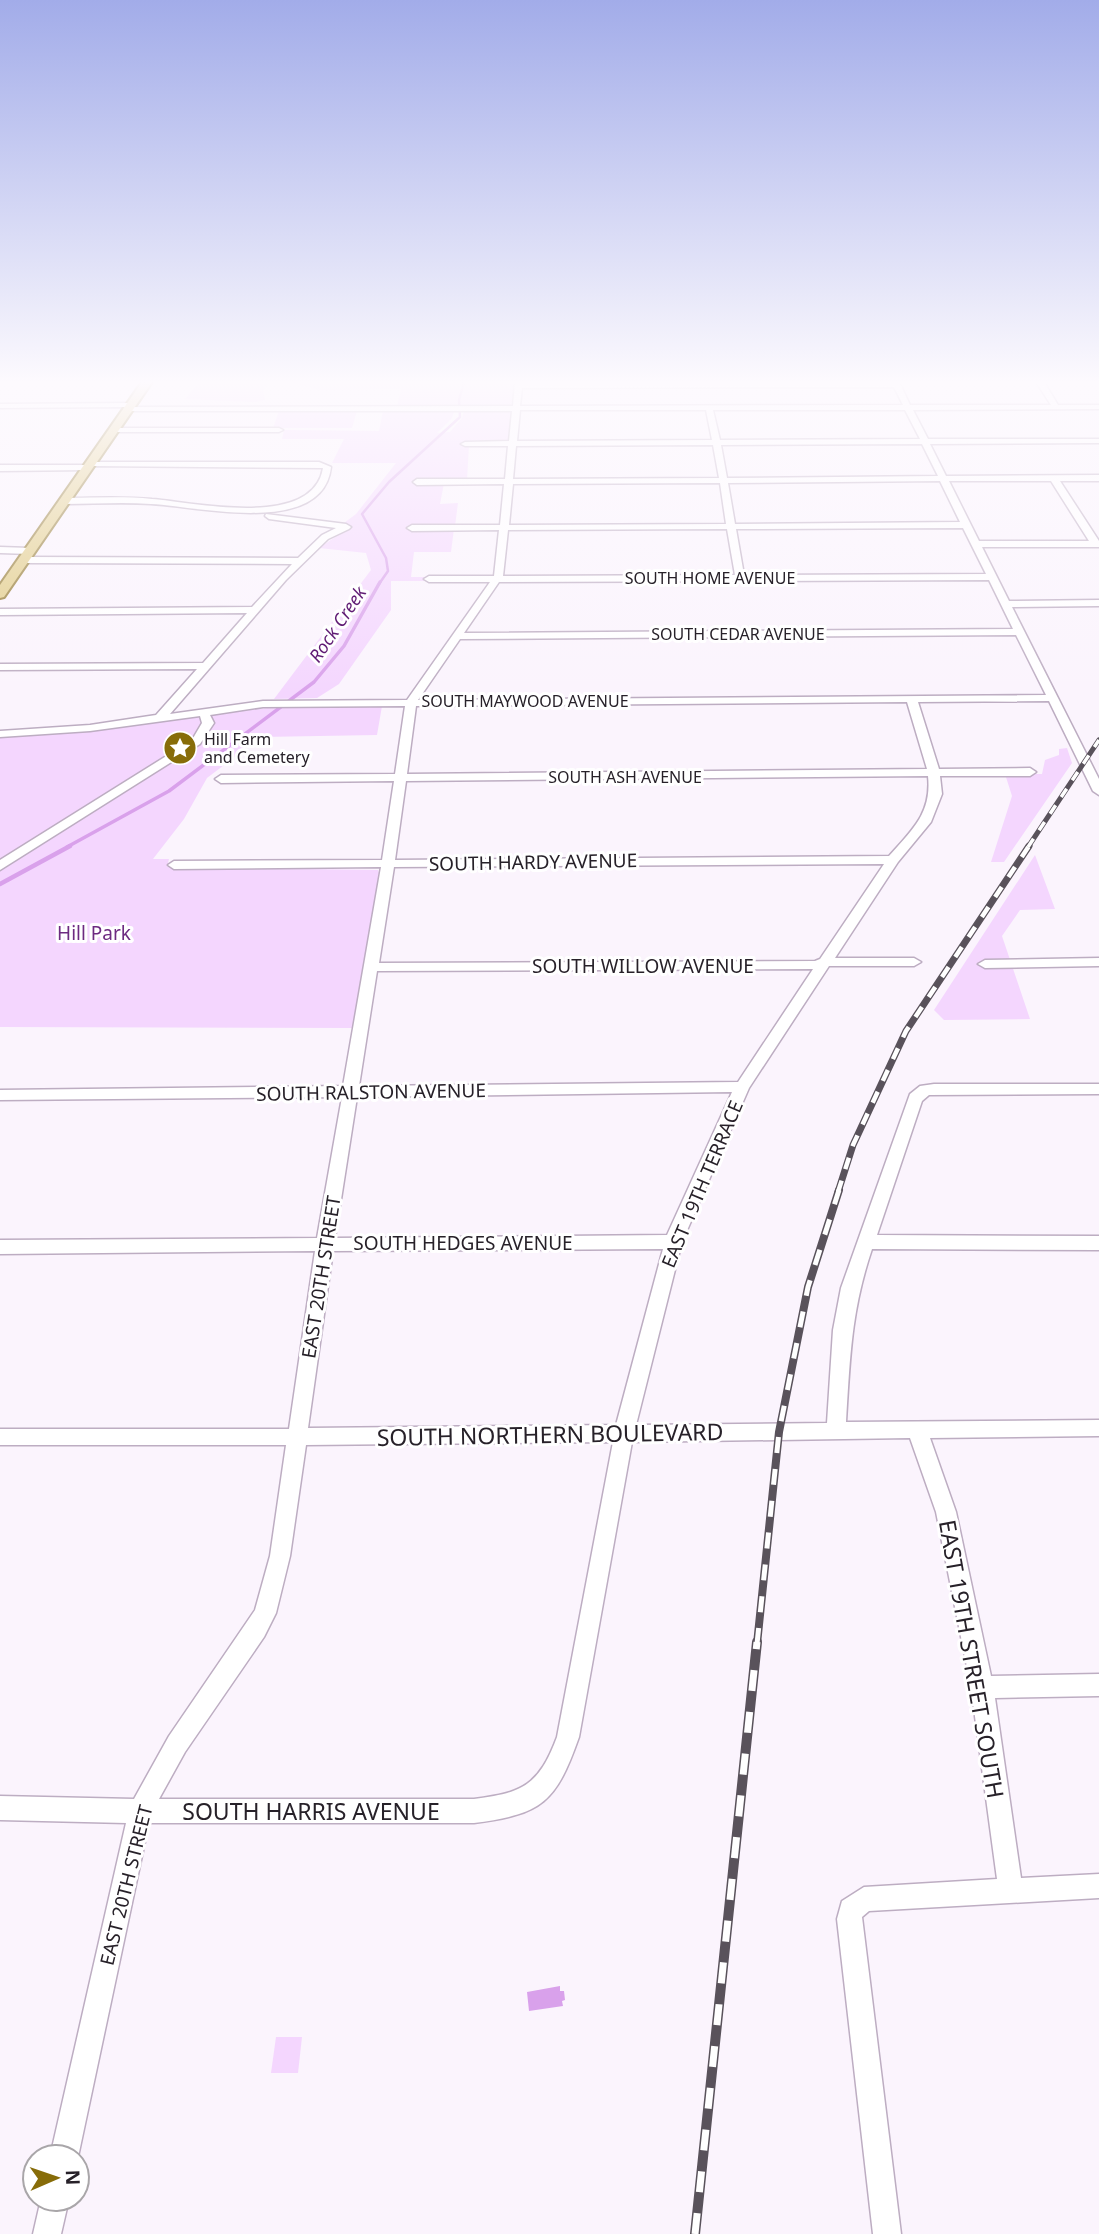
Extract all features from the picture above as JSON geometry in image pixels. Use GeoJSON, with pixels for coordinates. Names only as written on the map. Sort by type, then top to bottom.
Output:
{"type":"FeatureCollection","features":[{"type":"Feature","properties":{"kind":"main road"},"geometry":{"type":"LineString","coordinates":[[0,594],[75,486]]}},
{"type":"Feature","properties":{"kind":"street"},"geometry":{"type":"LineString","coordinates":[[229,509],[290,508],[319,486]]}},
{"type":"Feature","properties":{"kind":"street","name":"EAST 20TH STREET"},"geometry":{"type":"LineString","coordinates":[[67,2143],[141,1811],[177,1744],[265,1613],[280,1556],[325,1244],[388,863],[411,702],[495,579],[501,564],[509,486]]}},
{"type":"Feature","properties":{"kind":"street"},"geometry":{"type":"LineString","coordinates":[[725,486],[740,578]]}},
{"type":"Feature","properties":{"kind":"street"},"geometry":{"type":"LineString","coordinates":[[947,486],[1052,698],[1095,774],[1099,791]]}},
{"type":"Feature","properties":{"kind":"street"},"geometry":{"type":"LineString","coordinates":[[1059,486],[1097,544]]}},
{"type":"Feature","properties":{"kind":"street"},"geometry":{"type":"LineString","coordinates":[[65,501],[150,501],[229,509],[346,527],[325,537],[255,610],[161,716]]}},
{"type":"Feature","properties":{"kind":"street"},"geometry":{"type":"LineString","coordinates":[[412,528],[966,525]]}},
{"type":"Feature","properties":{"kind":"street"},"geometry":{"type":"LineString","coordinates":[[975,544],[1097,544]]}},
{"type":"Feature","properties":{"kind":"street"},"geometry":{"type":"LineString","coordinates":[[0,550],[27,555],[302,561]]}},
{"type":"Feature","properties":{"kind":"street","name":"SOUTH HOME AVENUE"},"geometry":{"type":"LineString","coordinates":[[429,579],[991,577]]}},
{"type":"Feature","properties":{"kind":"street"},"geometry":{"type":"LineString","coordinates":[[1005,604],[1099,603]]}},
{"type":"Feature","properties":{"kind":"street"},"geometry":{"type":"LineString","coordinates":[[0,611],[255,610]]}},
{"type":"Feature","properties":{"kind":"street","name":"SOUTH CEDAR AVENUE"},"geometry":{"type":"LineString","coordinates":[[457,636],[1019,632]]}},
{"type":"Feature","properties":{"kind":"street"},"geometry":{"type":"LineString","coordinates":[[0,667],[206,666]]}},
{"type":"Feature","properties":{"kind":"street","name":"SOUTH MAYWOOD AVENUE"},"geometry":{"type":"LineString","coordinates":[[0,734],[90,728],[161,716],[263,704],[307,702],[1052,698]]}},
{"type":"Feature","properties":{"kind":"street","name":"EAST 19TH TERRACE"},"geometry":{"type":"LineString","coordinates":[[535,1797],[547,1784],[562,1756],[568,1737],[624,1434],[673,1242],[742,1087],[893,860],[925,821],[932,806],[936,794],[934,773],[911,699]]}},
{"type":"Feature","properties":{"kind":"street"},"geometry":{"type":"LineString","coordinates":[[0,866],[196,742],[208,723],[203,711]]}},
{"type":"Feature","properties":{"kind":"street","name":"SOUTH ASH AVENUE"},"geometry":{"type":"LineString","coordinates":[[221,779],[399,776],[713,777],[1030,772]]}},
{"type":"Feature","properties":{"kind":"street","name":"SOUTH HARDY AVENUE"},"geometry":{"type":"LineString","coordinates":[[174,865],[893,860]]}},
{"type":"Feature","properties":{"kind":"street","name":"SOUTH WILLOW AVENUE"},"geometry":{"type":"LineString","coordinates":[[371,967],[914,962]]}},
{"type":"Feature","properties":{"kind":"street"},"geometry":{"type":"LineString","coordinates":[[985,964],[1099,962]]}},
{"type":"Feature","properties":{"kind":"street","name":"SOUTH RALSTON AVENUE"},"geometry":{"type":"LineString","coordinates":[[0,1095],[742,1087]]}},
{"type":"Feature","properties":{"kind":"street"},"geometry":{"type":"LineString","coordinates":[[836,1431],[842,1330],[850,1288],[915,1098],[929,1090],[1099,1089]]}},
{"type":"Feature","properties":{"kind":"street","name":"SOUTH HEDGES AVENUE"},"geometry":{"type":"LineString","coordinates":[[0,1247],[673,1242]]}},
{"type":"Feature","properties":{"kind":"street"},"geometry":{"type":"LineString","coordinates":[[867,1242],[1099,1243]]}},
{"type":"Feature","properties":{"kind":"street","name":"SOUTH NORTHERN BOULEVARD"},"geometry":{"type":"LineString","coordinates":[[0,1437],[297,1437],[1099,1429]]}},
{"type":"Feature","properties":{"kind":"street","name":"EAST 19TH STREET SOUTH"},"geometry":{"type":"LineString","coordinates":[[918,1430],[946,1512],[982,1687],[1011,1891]]}},
{"type":"Feature","properties":{"kind":"street"},"geometry":{"type":"LineString","coordinates":[[982,1687],[1099,1685]]}},
{"type":"Feature","properties":{"kind":"street","name":"SOUTH HARRIS AVENUE"},"geometry":{"type":"LineString","coordinates":[[0,1808],[141,1811],[474,1811],[523,1803],[535,1797]]}},
{"type":"Feature","properties":{"kind":"street"},"geometry":{"type":"LineString","coordinates":[[887,2234],[849,1919],[851,1910],[864,1899],[1099,1886]]}},
{"type":"Feature","properties":{"kind":"street"},"geometry":{"type":"LineString","coordinates":[[47,2234],[52,2213]]}},
{"type":"Feature","properties":{"kind":"green space"},"geometry":{"type":"Polygon","coordinates":[[[378,486],[443,486],[440,504],[458,503],[455,526],[409,526],[408,529],[454,529],[451,552],[414,552],[411,577],[424,577],[424,581],[391,581],[391,610],[339,684],[317,698],[274,699],[371,570],[366,553],[319,548],[350,527],[344,523],[356,514],[378,486]]]}},
{"type":"Feature","properties":{"kind":"green space","name":"Hill Park"},"geometry":{"type":"Polygon","coordinates":[[[302,706],[382,706],[377,735],[261,737],[207,778],[184,819],[153,859],[169,859],[167,867],[378,870],[354,1028],[0,1027],[0,736],[302,706]]]}},
{"type":"Feature","properties":{"kind":"green space"},"geometry":{"type":"Polygon","coordinates":[[[1067,748],[1072,763],[1004,862],[991,862],[1012,796],[1005,774],[1042,774],[1045,760],[1059,755],[1059,749],[1067,748]]]}},
{"type":"Feature","properties":{"kind":"green space"},"geometry":{"type":"Polygon","coordinates":[[[1035,855],[1055,909],[1020,910],[1002,936],[1030,1019],[944,1020],[934,1010],[1035,855]]]}},
{"type":"Feature","properties":{"kind":"green space"},"geometry":{"type":"Polygon","coordinates":[[[276,2037],[302,2037],[298,2073],[271,2073],[276,2037]]]}},
{"type":"Feature","properties":{"kind":"shaded area"},"geometry":{"type":"Polygon","coordinates":[[[560,1986],[560,1991],[564,1991],[563,2006],[529,2011],[527,1992],[560,1986]]]}},
{"type":"Feature","properties":{"kind":"waterway","name":"Rock Creek"},"geometry":{"type":"LineString","coordinates":[[379,584],[388,571],[386,558],[362,514],[385,486]]}},
{"type":"Feature","properties":{"kind":"waterway","name":"Rock Creek"},"geometry":{"type":"LineString","coordinates":[[67,847],[169,791],[314,682],[344,646],[380,582]]}},
{"type":"Feature","properties":{"kind":"waterway","name":"Rock Creek"},"geometry":{"type":"LineString","coordinates":[[0,884],[70,846]]}},
{"type":"Feature","properties":{"kind":"railway"},"geometry":{"type":"LineString","coordinates":[[1028,847],[1099,740]]}},
{"type":"Feature","properties":{"kind":"railway"},"geometry":{"type":"LineString","coordinates":[[838,1192],[853,1145],[906,1031],[1029,846]]}},
{"type":"Feature","properties":{"kind":"railway"},"geometry":{"type":"LineString","coordinates":[[757,1644],[779,1432],[808,1287],[839,1190]]}},
{"type":"Feature","properties":{"kind":"railway"},"geometry":{"type":"LineString","coordinates":[[695,2234],[757,1642]]}},
{"type":"Feature","properties":{"kind":"place","name":"Hill Farm and Cemetery"},"geometry":{"type":"Point","coordinates":[180,748]}}]}
